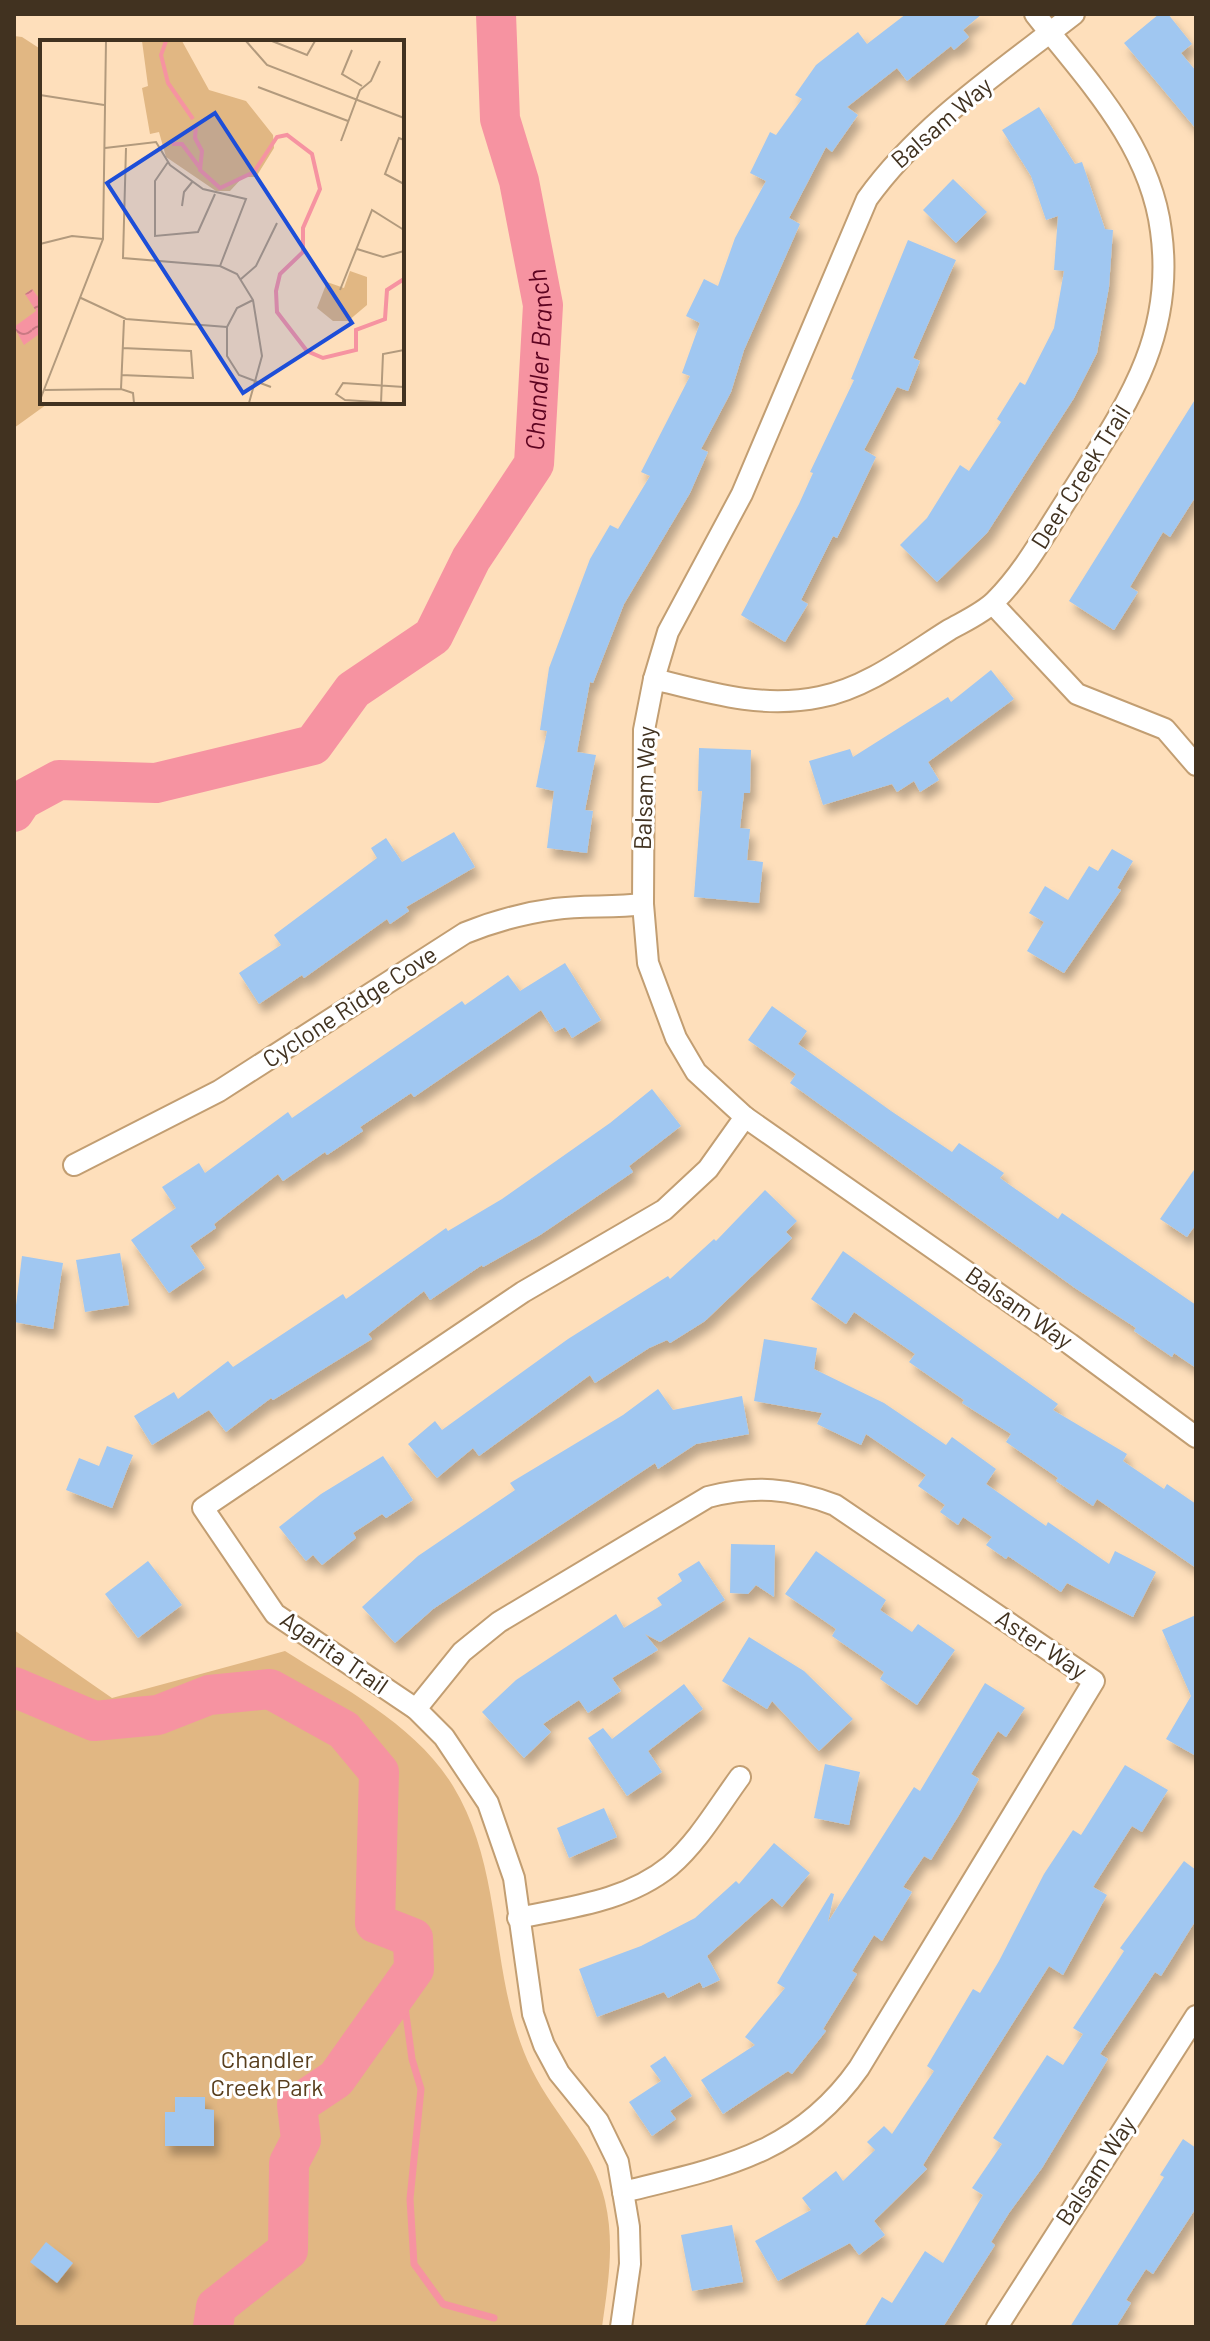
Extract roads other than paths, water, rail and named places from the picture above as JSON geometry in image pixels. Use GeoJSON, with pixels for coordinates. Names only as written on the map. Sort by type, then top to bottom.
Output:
{"type":"FeatureCollection","features":[{"type":"Feature","properties":{"kind":"street","name":"Deer Creek Trail"},"geometry":{"type":"LineString","coordinates":[[654,679],[728,697],[769,703],[824,696],[861,683],[993,604],[1026,564],[1130,400],[1152,349],[1163,294],[1161,229],[1144,168],[1119,121],[1035,14]]}},
{"type":"Feature","properties":{"kind":"street","name":"Balsam Way"},"geometry":{"type":"LineString","coordinates":[[1074,14],[919,137],[890,167],[867,199],[742,494],[668,632],[654,679],[644,730],[643,904],[648,963],[676,1038],[696,1072],[745,1117],[1070,1344],[1196,1437]]}},
{"type":"Feature","properties":{"kind":"street"},"geometry":{"type":"LineString","coordinates":[[993,604],[1077,694],[1165,729],[1196,765]]}},
{"type":"Feature","properties":{"kind":"street","name":"Cyclone Ridge Cove"},"geometry":{"type":"LineString","coordinates":[[74,1165],[219,1091],[465,933],[494,922],[558,908],[610,908],[643,904]]}},
{"type":"Feature","properties":{"kind":"street","name":"Agarita Trail"},"geometry":{"type":"LineString","coordinates":[[621,2327],[630,2264],[623,2192],[613,2147],[598,2121],[559,2073],[544,2045],[533,2014],[514,1878],[488,1803],[444,1737],[416,1709],[275,1614],[203,1508],[523,1292],[664,1210],[708,1169],[745,1117]]}},
{"type":"Feature","properties":{"kind":"street","name":"Aster Way"},"geometry":{"type":"LineString","coordinates":[[416,1709],[462,1652],[499,1622],[708,1497],[761,1488],[804,1493],[835,1505],[1094,1681],[859,2068],[821,2113],[789,2138],[745,2160],[623,2192]]}},
{"type":"Feature","properties":{"kind":"street"},"geometry":{"type":"LineString","coordinates":[[518,1918],[606,1899],[647,1882],[692,1843],[740,1777]]}},
{"type":"Feature","properties":{"kind":"street","name":"Balsam Way"},"geometry":{"type":"LineString","coordinates":[[997,2327],[1196,2016]]}},
{"type":"Feature","properties":{"kind":"water"},"geometry":{"type":"Polygon","coordinates":[[[32,289],[40,299],[40,333],[24,345],[14,327],[36,311],[25,294],[32,289]]]}},
{"type":"Feature","properties":{"kind":"waterway","name":"Chandler Branch"},"geometry":{"type":"LineString","coordinates":[[14,812],[22,800],[59,780],[156,783],[313,745],[353,690],[433,636],[471,559],[534,464],[543,305],[519,181],[500,119],[496,14]]}},
{"type":"Feature","properties":{"kind":"waterway","name":"Chandler Branch"},"geometry":{"type":"LineString","coordinates":[[14,1687],[94,1721],[158,1715],[209,1695],[270,1689],[344,1730],[379,1772],[375,1923],[413,1938],[414,1969],[336,2079],[297,2105],[301,2140],[289,2163],[288,2250],[216,2307],[213,2327]]}},
{"type":"Feature","properties":{"kind":"waterway"},"geometry":{"type":"LineString","coordinates":[[402,1985],[412,2059],[421,2089],[410,2199],[414,2264],[443,2304],[494,2318]]}},
{"type":"Feature","properties":{"kind":"park label","name":"Chandler Creek Park"},"geometry":{"type":"Point","coordinates":[267,2074]}}]}
